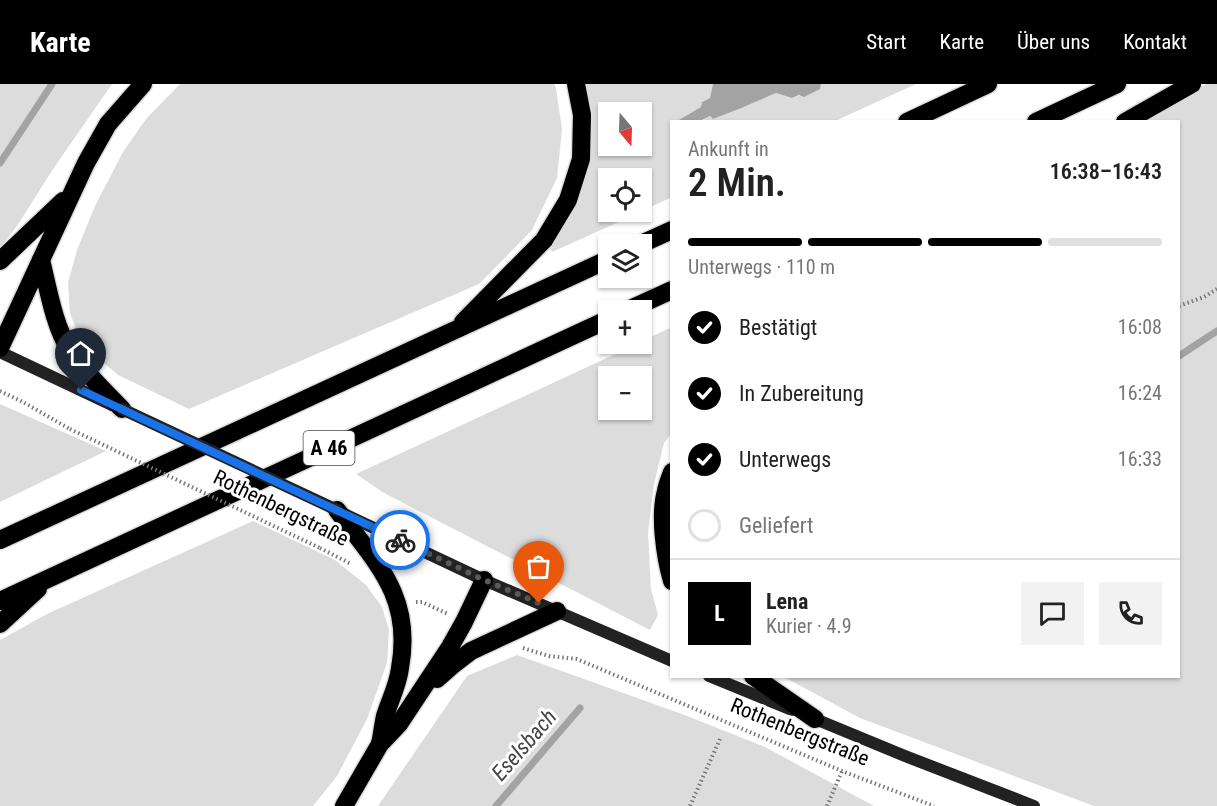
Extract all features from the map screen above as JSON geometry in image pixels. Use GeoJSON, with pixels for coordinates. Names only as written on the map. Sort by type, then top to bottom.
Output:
{"type":"FeatureCollection","features":[{"type":"Feature","properties":{"kind":"highway"},"geometry":{"type":"LineString","coordinates":[[0,350],[72,192],[108,124],[143,84]]}},
{"type":"Feature","properties":{"kind":"highway"},"geometry":{"type":"LineString","coordinates":[[455,330],[544,240],[568,200],[580,159],[582,115],[576,84]]}},
{"type":"Feature","properties":{"kind":"highway"},"geometry":{"type":"LineString","coordinates":[[911,120],[988,84]]}},
{"type":"Feature","properties":{"kind":"highway"},"geometry":{"type":"LineString","coordinates":[[1040,120],[1117,84]]}},
{"type":"Feature","properties":{"kind":"highway"},"geometry":{"type":"LineString","coordinates":[[1129,120],[1192,84]]}},
{"type":"Feature","properties":{"kind":"highway"},"geometry":{"type":"LineString","coordinates":[[0,261],[72,192]]}},
{"type":"Feature","properties":{"kind":"highway"},"geometry":{"type":"LineString","coordinates":[[652,239],[670,231]]}},
{"type":"Feature","properties":{"kind":"highway"},"geometry":{"type":"LineString","coordinates":[[41,260],[59,327],[68,347],[84,369],[122,409]]}},
{"type":"Feature","properties":{"kind":"highway","name":"A 46"},"geometry":{"type":"LineString","coordinates":[[0,540],[598,264]]}},
{"type":"Feature","properties":{"kind":"highway"},"geometry":{"type":"LineString","coordinates":[[650,300],[670,291]]}},
{"type":"Feature","properties":{"kind":"highway","name":"A 46"},"geometry":{"type":"LineString","coordinates":[[0,601],[598,324]]}},
{"type":"Feature","properties":{"kind":"highway"},"geometry":{"type":"LineString","coordinates":[[670,478],[665,493],[663,527],[670,573]]}},
{"type":"Feature","properties":{"kind":"highway"},"geometry":{"type":"LineString","coordinates":[[337,510],[386,576],[397,600],[401,616],[403,636],[401,667],[385,716],[380,744]]}},
{"type":"Feature","properties":{"kind":"highway"},"geometry":{"type":"LineString","coordinates":[[0,624],[50,578]]}},
{"type":"Feature","properties":{"kind":"highway"},"geometry":{"type":"LineString","coordinates":[[344,806],[380,744],[399,724],[450,647],[484,580]]}},
{"type":"Feature","properties":{"kind":"highway"},"geometry":{"type":"LineString","coordinates":[[414,701],[471,651],[557,611]]}},
{"type":"Feature","properties":{"kind":"highway"},"geometry":{"type":"LineString","coordinates":[[756,678],[815,719]]}},
{"type":"Feature","properties":{"kind":"main road","name":"Rothenbergstraße"},"geometry":{"type":"LineString","coordinates":[[0,350],[484,580],[670,660]]}},
{"type":"Feature","properties":{"kind":"main road","name":"Rothenbergstraße"},"geometry":{"type":"LineString","coordinates":[[714,678],[1034,806]]}},
{"type":"Feature","properties":{"kind":"path"},"geometry":{"type":"LineString","coordinates":[[1180,306],[1204,297],[1217,289]]}},
{"type":"Feature","properties":{"kind":"path","name":"Rothenbergstraße"},"geometry":{"type":"LineString","coordinates":[[0,391],[70,429],[320,548],[356,568]]}},
{"type":"Feature","properties":{"kind":"path"},"geometry":{"type":"LineString","coordinates":[[397,600],[422,602],[464,622]]}},
{"type":"Feature","properties":{"kind":"path","name":"Rothenbergstraße"},"geometry":{"type":"LineString","coordinates":[[499,639],[549,656],[577,659],[842,771],[934,806]]}},
{"type":"Feature","properties":{"kind":"path"},"geometry":{"type":"LineString","coordinates":[[690,806],[720,739]]}},
{"type":"Feature","properties":{"kind":"path"},"geometry":{"type":"LineString","coordinates":[[827,806],[842,771]]}},
{"type":"Feature","properties":{"kind":"shaded area"},"geometry":{"type":"Polygon","coordinates":[[[0,84],[112,84],[0,248],[0,84]]]}},
{"type":"Feature","properties":{"kind":"shaded area"},"geometry":{"type":"Polygon","coordinates":[[[180,84],[554,84],[562,129],[557,178],[532,230],[479,284],[189,409],[118,375],[81,342],[70,313],[68,283],[77,250],[95,206],[123,152],[146,119],[180,84]]]}},
{"type":"Feature","properties":{"kind":"shaded area"},"geometry":{"type":"Polygon","coordinates":[[[583,84],[713,84],[710,98],[702,102],[701,107],[679,120],[670,120],[670,198],[652,206],[652,168],[598,168],[598,222],[619,222],[552,252],[549,244],[569,213],[583,84]]]}},
{"type":"Feature","properties":{"kind":"shaded area"},"geometry":{"type":"Polygon","coordinates":[[[713,84],[821,84],[820,89],[804,97],[799,95],[792,98],[776,93],[713,119],[710,116],[702,120],[679,120],[701,107],[702,102],[710,98],[713,84]]]}},
{"type":"Feature","properties":{"kind":"shaded area"},"geometry":{"type":"Polygon","coordinates":[[[821,84],[916,84],[837,120],[703,120],[710,116],[713,119],[776,93],[792,98],[820,89],[821,84]]]}},
{"type":"Feature","properties":{"kind":"shaded area"},"geometry":{"type":"Polygon","coordinates":[[[1207,84],[1217,84],[1217,806],[1094,806],[860,718],[786,678],[1180,678],[1180,120],[1144,120],[1207,84]]]}},
{"type":"Feature","properties":{"kind":"shaded area"},"geometry":{"type":"Polygon","coordinates":[[[670,328],[670,436],[664,443],[654,484],[648,533],[651,589],[658,615],[650,630],[384,493],[356,474],[615,354],[652,354],[652,336],[670,328]]]}},
{"type":"Feature","properties":{"kind":"shaded area"},"geometry":{"type":"Polygon","coordinates":[[[0,404],[106,451],[0,502],[0,404]]]}},
{"type":"Feature","properties":{"kind":"shaded area"},"geometry":{"type":"Polygon","coordinates":[[[253,521],[335,560],[366,585],[382,607],[389,630],[387,663],[367,719],[337,776],[313,806],[0,806],[0,640],[47,614],[253,521]]]}},
{"type":"Feature","properties":{"kind":"shaded area"},"geometry":{"type":"Polygon","coordinates":[[[517,655],[682,714],[765,747],[874,806],[378,806],[467,676],[517,655]]]}},
{"type":"Feature","properties":{"kind":"waterway"},"geometry":{"type":"LineString","coordinates":[[0,163],[52,84]]}},
{"type":"Feature","properties":{"kind":"waterway","name":"Eselsbach"},"geometry":{"type":"LineString","coordinates":[[1180,355],[1217,331]]}},
{"type":"Feature","properties":{"kind":"waterway","name":"Eselsbach"},"geometry":{"type":"LineString","coordinates":[[496,806],[580,708]]}},
{"type":"Feature","properties":{"kind":"way so far"},"geometry":{"type":"LineString","coordinates":[[400,540],[539,603]]}},
{"type":"Feature","properties":{"kind":"route"},"geometry":{"type":"LineString","coordinates":[[81,390],[400,540]]}}]}
